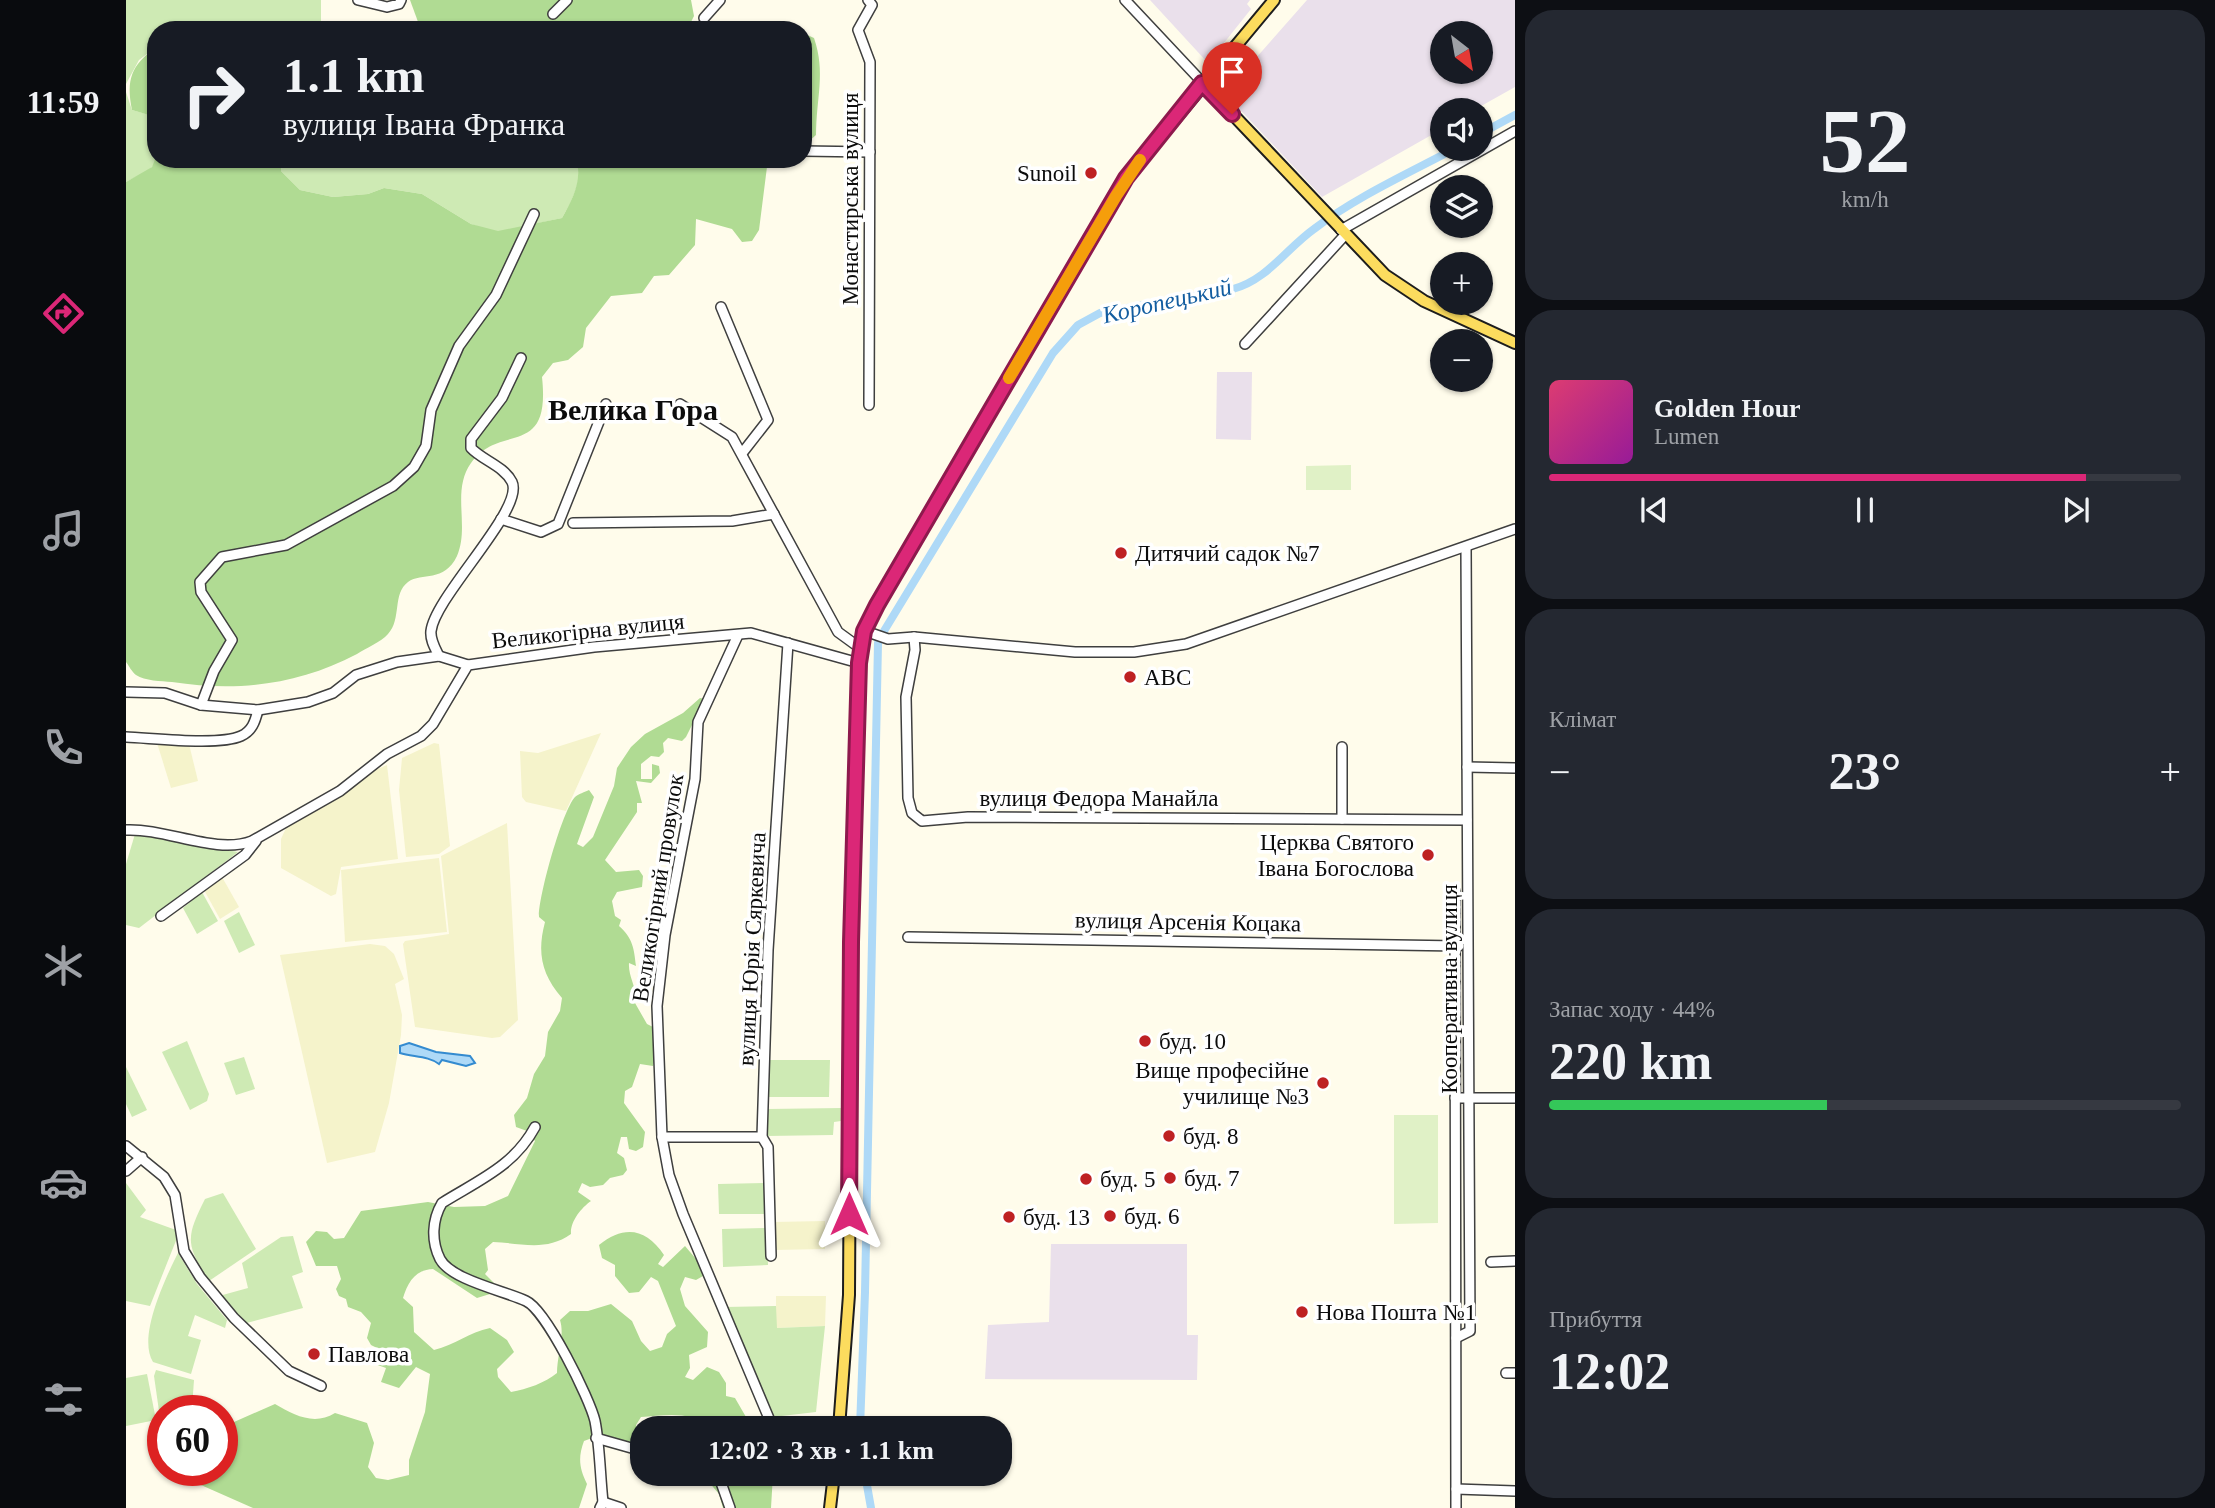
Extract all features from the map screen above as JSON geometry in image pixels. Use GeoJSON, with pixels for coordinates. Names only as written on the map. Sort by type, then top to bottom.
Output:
{"type":"FeatureCollection","features":[{"type":"Feature","properties":{"kind":"main road"},"geometry":{"type":"LineString","coordinates":[[840,1416],[849,1295],[851,942],[859,663],[864,631],[1122,186],[1202,83],[1274,0]]}},
{"type":"Feature","properties":{"kind":"main road"},"geometry":{"type":"LineString","coordinates":[[1202,83],[1385,275],[1409,293],[1515,342]]}},
{"type":"Feature","properties":{"kind":"main road"},"geometry":{"type":"LineString","coordinates":[[830,1508],[833,1486]]}},
{"type":"Feature","properties":{"kind":"street"},"geometry":{"type":"LineString","coordinates":[[358,0],[387,7],[398,4],[401,0]]}},
{"type":"Feature","properties":{"kind":"street"},"geometry":{"type":"LineString","coordinates":[[553,14],[567,0]]}},
{"type":"Feature","properties":{"kind":"street"},"geometry":{"type":"LineString","coordinates":[[704,18],[720,0]]}},
{"type":"Feature","properties":{"kind":"street","name":"Монастирська вулиця"},"geometry":{"type":"LineString","coordinates":[[868,0],[872,5],[858,30],[870,62],[869,405]]}},
{"type":"Feature","properties":{"kind":"street"},"geometry":{"type":"LineString","coordinates":[[1125,0],[1202,83]]}},
{"type":"Feature","properties":{"kind":"street"},"geometry":{"type":"LineString","coordinates":[[1245,344],[1341,230],[1515,131]]}},
{"type":"Feature","properties":{"kind":"street"},"geometry":{"type":"LineString","coordinates":[[812,151],[870,152]]}},
{"type":"Feature","properties":{"kind":"street"},"geometry":{"type":"LineString","coordinates":[[201,705],[214,671],[232,640],[201,592],[200,582],[222,557],[286,545],[393,486],[414,467],[426,446],[431,410],[459,345],[496,295],[534,214]]}},
{"type":"Feature","properties":{"kind":"street"},"geometry":{"type":"LineString","coordinates":[[721,307],[768,421],[743,452]]}},
{"type":"Feature","properties":{"kind":"street"},"geometry":{"type":"LineString","coordinates":[[439,656],[431,637],[437,614],[501,519],[514,494],[513,484],[506,474],[471,448],[471,439],[502,398],[521,358]]}},
{"type":"Feature","properties":{"kind":"street"},"geometry":{"type":"LineString","coordinates":[[501,519],[541,532],[558,524],[607,404]]}},
{"type":"Feature","properties":{"kind":"street"},"geometry":{"type":"LineString","coordinates":[[680,404],[732,437],[743,452],[838,632],[860,648]]}},
{"type":"Feature","properties":{"kind":"street"},"geometry":{"type":"LineString","coordinates":[[573,523],[732,521],[774,514]]}},
{"type":"Feature","properties":{"kind":"street"},"geometry":{"type":"LineString","coordinates":[[864,631],[888,639],[914,637],[1075,652],[1134,652],[1186,644],[1515,529]]}},
{"type":"Feature","properties":{"kind":"street","name":"Кооперативна вулиця"},"geometry":{"type":"LineString","coordinates":[[1456,1338],[1470,1331],[1466,547]]}},
{"type":"Feature","properties":{"kind":"street","name":"Великогірна вулиця"},"geometry":{"type":"LineString","coordinates":[[259,836],[340,791],[387,754],[421,736],[433,724],[468,666],[501,658],[594,647],[751,633],[859,663]]}},
{"type":"Feature","properties":{"kind":"street","name":"Великогірний провулок"},"geometry":{"type":"LineString","coordinates":[[738,635],[698,722],[695,779],[665,935],[657,1006],[662,1137],[669,1175],[683,1214],[768,1416]]}},
{"type":"Feature","properties":{"kind":"street","name":"вулиця Федора Манайла"},"geometry":{"type":"LineString","coordinates":[[914,637],[914,662],[906,697],[908,798],[915,818],[1467,820]]}},
{"type":"Feature","properties":{"kind":"street","name":"вулиця Юрія Сяркевича"},"geometry":{"type":"LineString","coordinates":[[771,1256],[768,1147],[762,1137],[768,950],[788,643]]}},
{"type":"Feature","properties":{"kind":"street"},"geometry":{"type":"LineString","coordinates":[[126,692],[165,694],[201,705],[258,710],[307,702],[333,693],[374,667],[439,656],[468,666]]}},
{"type":"Feature","properties":{"kind":"street"},"geometry":{"type":"LineString","coordinates":[[126,737],[228,739],[242,736],[254,726],[258,710]]}},
{"type":"Feature","properties":{"kind":"street"},"geometry":{"type":"LineString","coordinates":[[1342,747],[1342,819]]}},
{"type":"Feature","properties":{"kind":"street"},"geometry":{"type":"LineString","coordinates":[[1467,767],[1515,768]]}},
{"type":"Feature","properties":{"kind":"street"},"geometry":{"type":"LineString","coordinates":[[126,830],[173,834],[237,847],[259,836]]}},
{"type":"Feature","properties":{"kind":"street"},"geometry":{"type":"LineString","coordinates":[[161,916],[245,855],[259,836]]}},
{"type":"Feature","properties":{"kind":"street","name":"Кооперативна вулиця"},"geometry":{"type":"LineString","coordinates":[[1455,891],[1456,1508]]}},
{"type":"Feature","properties":{"kind":"street","name":"вулиця Арсенія Коцака"},"geometry":{"type":"LineString","coordinates":[[908,937],[1468,946]]}},
{"type":"Feature","properties":{"kind":"street"},"geometry":{"type":"LineString","coordinates":[[1455,1098],[1515,1098]]}},
{"type":"Feature","properties":{"kind":"street"},"geometry":{"type":"LineString","coordinates":[[535,1127],[523,1149],[513,1159],[443,1203],[437,1212],[433,1233],[441,1261],[454,1273],[530,1303],[555,1335],[594,1420],[601,1505],[621,1508]]}},
{"type":"Feature","properties":{"kind":"street"},"geometry":{"type":"LineString","coordinates":[[662,1137],[762,1137]]}},
{"type":"Feature","properties":{"kind":"street"},"geometry":{"type":"LineString","coordinates":[[126,1146],[164,1177],[175,1195],[184,1251],[200,1277],[234,1318],[289,1371],[321,1385]]}},
{"type":"Feature","properties":{"kind":"street"},"geometry":{"type":"LineString","coordinates":[[126,1171],[142,1157]]}},
{"type":"Feature","properties":{"kind":"street"},"geometry":{"type":"LineString","coordinates":[[1491,1262],[1515,1261]]}},
{"type":"Feature","properties":{"kind":"street"},"geometry":{"type":"LineString","coordinates":[[596,1438],[630,1448]]}},
{"type":"Feature","properties":{"kind":"street"},"geometry":{"type":"LineString","coordinates":[[722,1486],[730,1508]]}},
{"type":"Feature","properties":{"kind":"street"},"geometry":{"type":"LineString","coordinates":[[1456,1489],[1515,1491]]}},
{"type":"Feature","properties":{"kind":"shaded area"},"geometry":{"type":"Polygon","coordinates":[[[1150,0],[1250,0],[1247,4],[1251,9],[1208,63],[1150,0]]]}},
{"type":"Feature","properties":{"kind":"shaded area"},"geometry":{"type":"Polygon","coordinates":[[[1307,0],[1515,0],[1515,87],[1493,99],[1430,98],[1430,136],[1322,197],[1230,99],[1245,82],[1241,75],[1307,0]]]}},
{"type":"Feature","properties":{"kind":"shaded area"},"geometry":{"type":"Polygon","coordinates":[[[1217,372],[1252,372],[1251,440],[1216,439],[1217,372]]]}},
{"type":"Feature","properties":{"kind":"shaded area"},"geometry":{"type":"Polygon","coordinates":[[[601,733],[566,811],[526,802],[522,797],[520,751],[538,753],[601,733]]]}},
{"type":"Feature","properties":{"kind":"shaded area"},"geometry":{"type":"Polygon","coordinates":[[[157,743],[189,744],[198,781],[171,788],[157,743]]]}},
{"type":"Feature","properties":{"kind":"shaded area"},"geometry":{"type":"Polygon","coordinates":[[[434,743],[439,744],[450,846],[439,854],[406,857],[399,790],[402,758],[434,743]]]}},
{"type":"Feature","properties":{"kind":"shaded area"},"geometry":{"type":"Polygon","coordinates":[[[387,765],[398,859],[341,867],[336,894],[331,896],[281,868],[281,839],[287,826],[345,794],[373,771],[387,765]]]}},
{"type":"Feature","properties":{"kind":"shaded area"},"geometry":{"type":"Polygon","coordinates":[[[507,823],[518,1020],[500,1037],[492,1038],[415,1027],[403,944],[405,941],[449,934],[441,856],[507,823]]]}},
{"type":"Feature","properties":{"kind":"shaded area"},"geometry":{"type":"Polygon","coordinates":[[[439,858],[447,932],[345,942],[341,870],[439,858]]]}},
{"type":"Feature","properties":{"kind":"shaded area"},"geometry":{"type":"Polygon","coordinates":[[[222,877],[239,907],[220,919],[204,890],[222,877]]]}},
{"type":"Feature","properties":{"kind":"shaded area"},"geometry":{"type":"Polygon","coordinates":[[[370,944],[385,946],[394,954],[404,979],[395,984],[402,1015],[401,1035],[389,1103],[375,1152],[327,1163],[280,955],[370,944]]]}},
{"type":"Feature","properties":{"kind":"shaded area"},"geometry":{"type":"Polygon","coordinates":[[[825,1221],[825,1249],[774,1250],[773,1222],[825,1221]]]}},
{"type":"Feature","properties":{"kind":"shaded area"},"geometry":{"type":"Polygon","coordinates":[[[1051,1244],[1187,1244],[1187,1335],[1198,1335],[1197,1380],[985,1379],[988,1325],[1049,1322],[1051,1244]]]}},
{"type":"Feature","properties":{"kind":"shaded area"},"geometry":{"type":"Polygon","coordinates":[[[776,1296],[826,1296],[825,1326],[776,1328],[776,1296]]]}},
{"type":"Feature","properties":{"kind":"green space"},"geometry":{"type":"Polygon","coordinates":[[[126,0],[321,0],[321,21],[147,21],[147,54],[139,60],[126,84],[126,0]]]}},
{"type":"Feature","properties":{"kind":"green space"},"geometry":{"type":"Polygon","coordinates":[[[410,0],[691,0],[694,16],[692,21],[418,21],[410,0]]]}},
{"type":"Feature","properties":{"kind":"green space"},"geometry":{"type":"Polygon","coordinates":[[[812,37],[818,51],[820,74],[816,135],[812,139],[812,37]]]}},
{"type":"Feature","properties":{"kind":"green space"},"geometry":{"type":"Polygon","coordinates":[[[147,55],[147,114],[132,110],[130,81],[141,60],[147,55]]]}},
{"type":"Feature","properties":{"kind":"green space"},"geometry":{"type":"Polygon","coordinates":[[[126,92],[132,110],[147,114],[147,168],[150,168],[126,182],[126,92]]]}},
{"type":"Feature","properties":{"kind":"green space"},"geometry":{"type":"Polygon","coordinates":[[[150,168],[281,168],[281,171],[300,190],[333,197],[368,194],[384,188],[422,194],[471,224],[498,231],[562,218],[573,197],[578,168],[767,168],[759,230],[752,241],[742,242],[732,229],[696,219],[695,245],[669,275],[654,276],[642,293],[611,296],[586,328],[583,347],[568,360],[553,363],[542,377],[543,403],[539,420],[531,430],[483,451],[471,463],[462,485],[462,533],[457,556],[446,570],[414,579],[403,587],[395,621],[385,637],[335,665],[312,673],[244,686],[196,685],[153,680],[135,674],[126,662],[126,182],[150,168]]]}},
{"type":"Feature","properties":{"kind":"green space"},"geometry":{"type":"Polygon","coordinates":[[[281,168],[578,168],[579,175],[576,190],[562,218],[525,226],[518,241],[471,224],[422,194],[384,188],[368,194],[333,197],[300,190],[281,171],[281,168]]]}},
{"type":"Feature","properties":{"kind":"green space"},"geometry":{"type":"Polygon","coordinates":[[[1351,465],[1351,490],[1306,490],[1306,466],[1351,465]]]}},
{"type":"Feature","properties":{"kind":"green space"},"geometry":{"type":"Polygon","coordinates":[[[700,698],[705,699],[686,737],[682,741],[668,738],[663,743],[664,752],[659,757],[651,756],[641,764],[641,779],[652,779],[652,764],[659,766],[660,773],[651,783],[636,781],[642,803],[637,803],[637,812],[605,860],[616,872],[639,870],[643,876],[642,887],[617,892],[612,901],[615,916],[621,920],[619,926],[632,944],[636,966],[629,963],[629,968],[635,1003],[647,1024],[653,1027],[656,1050],[653,1066],[640,1064],[632,1087],[625,1091],[624,1103],[645,1132],[643,1147],[636,1151],[629,1149],[627,1137],[621,1137],[617,1153],[624,1158],[627,1170],[623,1175],[610,1178],[603,1185],[590,1187],[582,1183],[578,1192],[591,1201],[577,1216],[571,1234],[562,1240],[543,1245],[493,1242],[485,1249],[488,1270],[485,1274],[494,1283],[490,1294],[477,1298],[433,1269],[417,1274],[403,1298],[413,1307],[414,1332],[434,1350],[490,1328],[507,1340],[514,1352],[497,1369],[498,1377],[511,1392],[536,1385],[557,1373],[562,1332],[560,1320],[570,1311],[588,1311],[611,1304],[632,1321],[641,1341],[650,1351],[662,1347],[667,1334],[676,1326],[658,1281],[651,1277],[639,1292],[629,1293],[615,1276],[615,1265],[602,1258],[599,1245],[617,1234],[634,1232],[650,1239],[657,1246],[664,1255],[658,1264],[663,1267],[685,1246],[701,1265],[703,1276],[696,1280],[685,1277],[680,1289],[685,1306],[708,1332],[707,1347],[689,1355],[690,1368],[685,1377],[693,1380],[707,1367],[719,1372],[726,1383],[726,1396],[735,1398],[745,1416],[630,1416],[630,1442],[592,1438],[584,1441],[580,1462],[587,1484],[579,1508],[253,1508],[203,1486],[238,1486],[238,1420],[275,1404],[304,1418],[319,1419],[335,1413],[367,1423],[374,1443],[368,1467],[376,1478],[388,1480],[409,1475],[409,1460],[425,1412],[430,1374],[416,1367],[399,1388],[381,1382],[386,1368],[372,1363],[377,1348],[371,1345],[367,1338],[371,1323],[361,1312],[348,1307],[346,1299],[339,1296],[336,1289],[341,1279],[337,1266],[316,1266],[306,1242],[316,1231],[327,1232],[334,1239],[344,1238],[361,1211],[428,1202],[454,1207],[485,1206],[508,1196],[535,1141],[527,1131],[516,1127],[514,1115],[527,1098],[534,1074],[545,1056],[548,1032],[560,1011],[562,998],[545,971],[541,943],[545,922],[539,917],[547,874],[564,819],[575,797],[589,790],[594,797],[577,844],[583,847],[593,837],[614,786],[617,768],[631,747],[645,734],[683,713],[700,698]]]}},
{"type":"Feature","properties":{"kind":"green space"},"geometry":{"type":"Polygon","coordinates":[[[135,834],[238,852],[139,928],[126,925],[126,864],[135,834]]]}},
{"type":"Feature","properties":{"kind":"green space"},"geometry":{"type":"Polygon","coordinates":[[[202,892],[218,921],[197,934],[183,908],[202,892]]]}},
{"type":"Feature","properties":{"kind":"green space"},"geometry":{"type":"Polygon","coordinates":[[[239,912],[255,945],[239,953],[224,921],[239,912]]]}},
{"type":"Feature","properties":{"kind":"green space"},"geometry":{"type":"Polygon","coordinates":[[[187,1041],[209,1094],[207,1101],[190,1110],[162,1052],[187,1041]]]}},
{"type":"Feature","properties":{"kind":"green space"},"geometry":{"type":"Polygon","coordinates":[[[244,1057],[255,1089],[236,1095],[224,1063],[244,1057]]]}},
{"type":"Feature","properties":{"kind":"green space"},"geometry":{"type":"Polygon","coordinates":[[[768,1060],[830,1060],[829,1097],[767,1097],[768,1060]]]}},
{"type":"Feature","properties":{"kind":"green space"},"geometry":{"type":"Polygon","coordinates":[[[126,1067],[147,1110],[132,1117],[126,1104],[126,1067]]]}},
{"type":"Feature","properties":{"kind":"green space"},"geometry":{"type":"Polygon","coordinates":[[[842,1108],[841,1121],[834,1122],[833,1135],[767,1136],[767,1109],[842,1108]]]}},
{"type":"Feature","properties":{"kind":"green space"},"geometry":{"type":"Polygon","coordinates":[[[1394,1115],[1438,1115],[1438,1223],[1394,1224],[1394,1115]]]}},
{"type":"Feature","properties":{"kind":"green space"},"geometry":{"type":"Polygon","coordinates":[[[126,1183],[146,1210],[140,1217],[176,1230],[177,1238],[150,1306],[126,1301],[126,1183]]]}},
{"type":"Feature","properties":{"kind":"green space"},"geometry":{"type":"Polygon","coordinates":[[[767,1183],[768,1214],[719,1214],[718,1184],[767,1183]]]}},
{"type":"Feature","properties":{"kind":"green space"},"geometry":{"type":"Polygon","coordinates":[[[223,1193],[256,1249],[209,1281],[192,1249],[192,1232],[205,1199],[223,1193]]]}},
{"type":"Feature","properties":{"kind":"green space"},"geometry":{"type":"Polygon","coordinates":[[[767,1228],[768,1265],[723,1267],[722,1229],[767,1228]]]}},
{"type":"Feature","properties":{"kind":"green space"},"geometry":{"type":"Polygon","coordinates":[[[293,1236],[303,1272],[292,1276],[303,1308],[243,1324],[219,1296],[248,1288],[242,1263],[281,1237],[293,1236]]]}},
{"type":"Feature","properties":{"kind":"green space"},"geometry":{"type":"Polygon","coordinates":[[[178,1253],[197,1284],[227,1320],[225,1328],[195,1315],[188,1336],[201,1340],[191,1374],[153,1362],[149,1351],[148,1338],[155,1307],[178,1253]]]}},
{"type":"Feature","properties":{"kind":"green space"},"geometry":{"type":"Polygon","coordinates":[[[776,1306],[777,1328],[825,1326],[816,1412],[773,1416],[725,1307],[776,1306]]]}},
{"type":"Feature","properties":{"kind":"green space"},"geometry":{"type":"Polygon","coordinates":[[[156,1370],[194,1380],[193,1395],[157,1395],[154,1376],[156,1370]]]}},
{"type":"Feature","properties":{"kind":"green space"},"geometry":{"type":"Polygon","coordinates":[[[147,1374],[151,1395],[147,1395],[147,1422],[126,1426],[126,1378],[147,1374]]]}},
{"type":"Feature","properties":{"kind":"green space"},"geometry":{"type":"Polygon","coordinates":[[[712,1486],[772,1486],[771,1508],[723,1508],[719,1494],[712,1486]]]}},
{"type":"Feature","properties":{"kind":"water"},"geometry":{"type":"Polygon","coordinates":[[[409,1043],[436,1052],[470,1056],[475,1063],[466,1066],[442,1060],[439,1064],[426,1058],[400,1053],[400,1046],[409,1043]]]}},
{"type":"Feature","properties":{"kind":"waterway","name":"Коропецький"},"geometry":{"type":"LineString","coordinates":[[1493,127],[1515,115]]}},
{"type":"Feature","properties":{"kind":"waterway","name":"Коропецький"},"geometry":{"type":"LineString","coordinates":[[884,631],[1053,353],[1078,325],[1100,313],[1245,285],[1256,279],[1330,217],[1431,161]]}},
{"type":"Feature","properties":{"kind":"waterway","name":"Коропецький"},"geometry":{"type":"LineString","coordinates":[[860,1416],[878,643]]}},
{"type":"Feature","properties":{"kind":"waterway","name":"Коропецький"},"geometry":{"type":"LineString","coordinates":[[867,1486],[871,1508]]}},
{"type":"Feature","properties":{"kind":"slow traffic"},"geometry":{"type":"LineString","coordinates":[[1009,378],[1126,178],[1140,160]]}},
{"type":"Feature","properties":{"kind":"place","name":"Sunoil"},"geometry":{"type":"Point","coordinates":[1091,173]}},
{"type":"Feature","properties":{"kind":"place","name":"Дитячий садок №7"},"geometry":{"type":"Point","coordinates":[1121,553]}},
{"type":"Feature","properties":{"kind":"place","name":"АВС"},"geometry":{"type":"Point","coordinates":[1130,677]}},
{"type":"Feature","properties":{"kind":"place","name":"Церква Святого Івана Богослова"},"geometry":{"type":"Point","coordinates":[1428,855]}},
{"type":"Feature","properties":{"kind":"place","name":"буд. 10"},"geometry":{"type":"Point","coordinates":[1145,1041]}},
{"type":"Feature","properties":{"kind":"place","name":"Вище професійне училище №3"},"geometry":{"type":"Point","coordinates":[1323,1083]}},
{"type":"Feature","properties":{"kind":"place","name":"буд. 8"},"geometry":{"type":"Point","coordinates":[1169,1136]}},
{"type":"Feature","properties":{"kind":"place","name":"буд. 7"},"geometry":{"type":"Point","coordinates":[1170,1178]}},
{"type":"Feature","properties":{"kind":"place","name":"буд. 5"},"geometry":{"type":"Point","coordinates":[1086,1179]}},
{"type":"Feature","properties":{"kind":"place","name":"буд. 6"},"geometry":{"type":"Point","coordinates":[1110,1216]}},
{"type":"Feature","properties":{"kind":"place","name":"буд. 13"},"geometry":{"type":"Point","coordinates":[1009,1217]}},
{"type":"Feature","properties":{"kind":"place","name":"Нова Пошта №1"},"geometry":{"type":"Point","coordinates":[1302,1312]}},
{"type":"Feature","properties":{"kind":"place","name":"Павлова"},"geometry":{"type":"Point","coordinates":[314,1354]}},
{"type":"Feature","properties":{"kind":"district","name":"Велика Гора"},"geometry":{"type":"Point","coordinates":[633,409]}},
{"type":"Feature","properties":{"kind":"route"},"geometry":{"type":"LineString","coordinates":[[849,1214],[851,942],[859,663],[864,631],[1126,178],[1202,83],[1232,114]]}}]}
